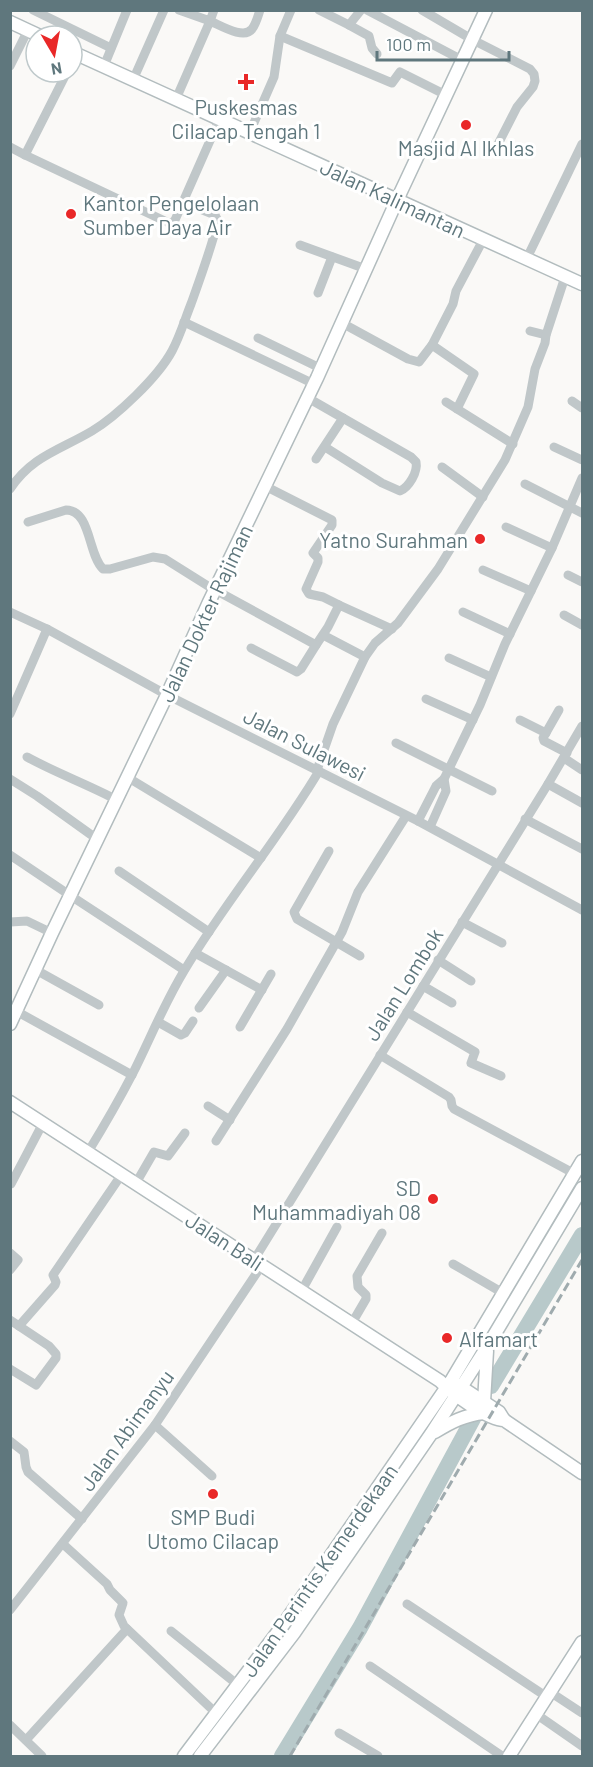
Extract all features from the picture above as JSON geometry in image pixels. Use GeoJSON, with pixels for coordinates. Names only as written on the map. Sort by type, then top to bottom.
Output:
{"type":"FeatureCollection","features":[{"type":"Feature","properties":{"kind":"street"},"geometry":{"type":"LineString","coordinates":[[33,10],[107,58],[128,10]]}},
{"type":"Feature","properties":{"kind":"street"},"geometry":{"type":"LineString","coordinates":[[136,74],[164,10]]}},
{"type":"Feature","properties":{"kind":"street"},"geometry":{"type":"LineString","coordinates":[[179,10],[246,34],[252,30],[260,10]]}},
{"type":"Feature","properties":{"kind":"street"},"geometry":{"type":"LineString","coordinates":[[177,95],[214,10]]}},
{"type":"Feature","properties":{"kind":"street"},"geometry":{"type":"LineString","coordinates":[[250,132],[274,77],[280,36],[291,10]]}},
{"type":"Feature","properties":{"kind":"street"},"geometry":{"type":"LineString","coordinates":[[319,10],[369,36],[372,48],[377,54]]}},
{"type":"Feature","properties":{"kind":"street"},"geometry":{"type":"LineString","coordinates":[[349,25],[361,10]]}},
{"type":"Feature","properties":{"kind":"street"},"geometry":{"type":"LineString","coordinates":[[367,10],[462,60]]}},
{"type":"Feature","properties":{"kind":"street"},"geometry":{"type":"LineString","coordinates":[[422,10],[473,40],[530,69],[534,74],[533,87],[517,107],[494,152]]}},
{"type":"Feature","properties":{"kind":"street","name":"Jalan Dokter Rajiman"},"geometry":{"type":"LineString","coordinates":[[10,1024],[322,369],[397,200],[486,10]]}},
{"type":"Feature","properties":{"kind":"street"},"geometry":{"type":"LineString","coordinates":[[10,22],[24,29]]}},
{"type":"Feature","properties":{"kind":"street"},"geometry":{"type":"LineString","coordinates":[[10,66],[24,36]]}},
{"type":"Feature","properties":{"kind":"street"},"geometry":{"type":"LineString","coordinates":[[280,36],[392,84],[400,72],[446,95]]}},
{"type":"Feature","properties":{"kind":"street","name":"Jalan Kalimantan"},"geometry":{"type":"LineString","coordinates":[[84,57],[107,58],[220,118],[582,284]]}},
{"type":"Feature","properties":{"kind":"street"},"geometry":{"type":"LineString","coordinates":[[25,155],[60,84]]}},
{"type":"Feature","properties":{"kind":"street"},"geometry":{"type":"LineString","coordinates":[[10,147],[169,223],[175,220],[220,118]]}},
{"type":"Feature","properties":{"kind":"street"},"geometry":{"type":"LineString","coordinates":[[526,258],[582,144]]}},
{"type":"Feature","properties":{"kind":"street"},"geometry":{"type":"LineString","coordinates":[[10,489],[33,462],[92,431],[140,390],[172,351],[206,264],[218,221],[215,215],[183,202]]}},
{"type":"Feature","properties":{"kind":"street"},"geometry":{"type":"LineString","coordinates":[[342,323],[416,362],[421,361],[432,345],[453,304],[456,291],[483,240]]}},
{"type":"Feature","properties":{"kind":"street"},"geometry":{"type":"LineString","coordinates":[[300,245],[366,269]]}},
{"type":"Feature","properties":{"kind":"street"},"geometry":{"type":"LineString","coordinates":[[318,293],[332,257]]}},
{"type":"Feature","properties":{"kind":"street"},"geometry":{"type":"LineString","coordinates":[[88,1152],[132,1075],[164,1006],[184,970],[306,794],[318,770],[333,724],[365,657],[375,643],[392,629],[438,569],[496,478],[528,407],[535,369],[565,276]]}},
{"type":"Feature","properties":{"kind":"street"},"geometry":{"type":"LineString","coordinates":[[184,322],[314,384]]}},
{"type":"Feature","properties":{"kind":"street"},"geometry":{"type":"LineString","coordinates":[[530,331],[546,335]]}},
{"type":"Feature","properties":{"kind":"street"},"geometry":{"type":"LineString","coordinates":[[258,338],[322,369]]}},
{"type":"Feature","properties":{"kind":"street"},"geometry":{"type":"LineString","coordinates":[[432,345],[474,375],[457,409]]}},
{"type":"Feature","properties":{"kind":"street"},"geometry":{"type":"LineString","coordinates":[[308,398],[411,457],[416,462],[416,471],[406,488],[400,491],[382,483],[325,447]]}},
{"type":"Feature","properties":{"kind":"street"},"geometry":{"type":"LineString","coordinates":[[572,401],[582,408]]}},
{"type":"Feature","properties":{"kind":"street"},"geometry":{"type":"LineString","coordinates":[[446,402],[513,444]]}},
{"type":"Feature","properties":{"kind":"street"},"geometry":{"type":"LineString","coordinates":[[316,459],[343,418]]}},
{"type":"Feature","properties":{"kind":"street"},"geometry":{"type":"LineString","coordinates":[[554,447],[582,460]]}},
{"type":"Feature","properties":{"kind":"street"},"geometry":{"type":"LineString","coordinates":[[441,467],[483,497]]}},
{"type":"Feature","properties":{"kind":"street"},"geometry":{"type":"LineString","coordinates":[[418,821],[436,786],[447,774],[510,634],[571,507],[582,478]]}},
{"type":"Feature","properties":{"kind":"street"},"geometry":{"type":"LineString","coordinates":[[525,484],[582,513]]}},
{"type":"Feature","properties":{"kind":"street"},"geometry":{"type":"LineString","coordinates":[[265,486],[332,520],[332,525],[313,553],[318,558],[318,562],[306,589],[309,594],[322,597],[392,629]]}},
{"type":"Feature","properties":{"kind":"street"},"geometry":{"type":"LineString","coordinates":[[28,522],[72,510],[78,513],[84,524],[98,564],[104,569],[153,557],[165,559],[316,645]]}},
{"type":"Feature","properties":{"kind":"street"},"geometry":{"type":"LineString","coordinates":[[506,527],[552,548]]}},
{"type":"Feature","properties":{"kind":"street"},"geometry":{"type":"LineString","coordinates":[[483,570],[531,591]]}},
{"type":"Feature","properties":{"kind":"street"},"geometry":{"type":"LineString","coordinates":[[568,575],[582,582]]}},
{"type":"Feature","properties":{"kind":"street"},"geometry":{"type":"LineString","coordinates":[[251,648],[297,672],[323,634],[339,605]]}},
{"type":"Feature","properties":{"kind":"street","name":"Jalan Sulawesi"},"geometry":{"type":"LineString","coordinates":[[10,612],[47,629],[167,695],[418,821],[582,910]]}},
{"type":"Feature","properties":{"kind":"street"},"geometry":{"type":"LineString","coordinates":[[463,612],[510,634]]}},
{"type":"Feature","properties":{"kind":"street"},"geometry":{"type":"LineString","coordinates":[[564,615],[582,625]]}},
{"type":"Feature","properties":{"kind":"street"},"geometry":{"type":"LineString","coordinates":[[10,714],[47,629]]}},
{"type":"Feature","properties":{"kind":"street"},"geometry":{"type":"LineString","coordinates":[[323,634],[365,657]]}},
{"type":"Feature","properties":{"kind":"street"},"geometry":{"type":"LineString","coordinates":[[448,658],[491,677]]}},
{"type":"Feature","properties":{"kind":"street"},"geometry":{"type":"LineString","coordinates":[[426,699],[472,720]]}},
{"type":"Feature","properties":{"kind":"street"},"geometry":{"type":"LineString","coordinates":[[559,710],[543,738],[544,741],[582,770]]}},
{"type":"Feature","properties":{"kind":"street"},"geometry":{"type":"LineString","coordinates":[[520,720],[546,733]]}},
{"type":"Feature","properties":{"kind":"street","name":"Jalan Lombok"},"geometry":{"type":"LineString","coordinates":[[258,1262],[380,1055],[582,726]]}},
{"type":"Feature","properties":{"kind":"street"},"geometry":{"type":"LineString","coordinates":[[396,743],[447,774],[492,791]]}},
{"type":"Feature","properties":{"kind":"street"},"geometry":{"type":"LineString","coordinates":[[27,757],[52,771],[90,785],[117,800]]}},
{"type":"Feature","properties":{"kind":"street"},"geometry":{"type":"LineString","coordinates":[[429,827],[446,790],[447,774]]}},
{"type":"Feature","properties":{"kind":"street"},"geometry":{"type":"LineString","coordinates":[[127,777],[261,858]]}},
{"type":"Feature","properties":{"kind":"street"},"geometry":{"type":"LineString","coordinates":[[10,779],[97,839]]}},
{"type":"Feature","properties":{"kind":"street"},"geometry":{"type":"LineString","coordinates":[[548,784],[582,803]]}},
{"type":"Feature","properties":{"kind":"street"},"geometry":{"type":"LineString","coordinates":[[216,1142],[287,1029],[337,941],[358,892],[406,816]]}},
{"type":"Feature","properties":{"kind":"street"},"geometry":{"type":"LineString","coordinates":[[525,819],[582,849]]}},
{"type":"Feature","properties":{"kind":"street"},"geometry":{"type":"LineString","coordinates":[[329,851],[294,912],[297,919],[360,956]]}},
{"type":"Feature","properties":{"kind":"street"},"geometry":{"type":"LineString","coordinates":[[10,855],[184,970]]}},
{"type":"Feature","properties":{"kind":"street"},"geometry":{"type":"LineString","coordinates":[[119,871],[209,932]]}},
{"type":"Feature","properties":{"kind":"street"},"geometry":{"type":"LineString","coordinates":[[10,922],[27,921],[52,933]]}},
{"type":"Feature","properties":{"kind":"street"},"geometry":{"type":"LineString","coordinates":[[462,922],[502,943]]}},
{"type":"Feature","properties":{"kind":"street"},"geometry":{"type":"LineString","coordinates":[[195,953],[262,990]]}},
{"type":"Feature","properties":{"kind":"street"},"geometry":{"type":"LineString","coordinates":[[438,960],[471,981]]}},
{"type":"Feature","properties":{"kind":"street"},"geometry":{"type":"LineString","coordinates":[[36,970],[99,1005]]}},
{"type":"Feature","properties":{"kind":"street"},"geometry":{"type":"LineString","coordinates":[[198,1008],[226,970]]}},
{"type":"Feature","properties":{"kind":"street"},"geometry":{"type":"LineString","coordinates":[[240,1027],[271,974]]}},
{"type":"Feature","properties":{"kind":"street"},"geometry":{"type":"LineString","coordinates":[[423,986],[452,1003]]}},
{"type":"Feature","properties":{"kind":"street"},"geometry":{"type":"LineString","coordinates":[[16,1011],[132,1075]]}},
{"type":"Feature","properties":{"kind":"street"},"geometry":{"type":"LineString","coordinates":[[407,1012],[475,1052],[471,1063],[501,1076]]}},
{"type":"Feature","properties":{"kind":"street"},"geometry":{"type":"LineString","coordinates":[[158,1022],[181,1035],[193,1021]]}},
{"type":"Feature","properties":{"kind":"street"},"geometry":{"type":"LineString","coordinates":[[380,1055],[449,1098],[454,1109],[575,1174]]}},
{"type":"Feature","properties":{"kind":"street","name":"Jalan Bali"},"geometry":{"type":"LineString","coordinates":[[10,1102],[484,1407],[498,1420],[504,1420],[582,1473]]}},
{"type":"Feature","properties":{"kind":"street"},"geometry":{"type":"LineString","coordinates":[[208,1106],[230,1120]]}},
{"type":"Feature","properties":{"kind":"street"},"geometry":{"type":"LineString","coordinates":[[10,1184],[43,1123]]}},
{"type":"Feature","properties":{"kind":"street"},"geometry":{"type":"LineString","coordinates":[[136,1183],[154,1152],[168,1156],[185,1133]]}},
{"type":"Feature","properties":{"kind":"street"},"geometry":{"type":"LineString","coordinates":[[451,1387],[503,1293],[582,1161]]}},
{"type":"Feature","properties":{"kind":"street"},"geometry":{"type":"LineString","coordinates":[[10,1369],[36,1385],[56,1358],[54,1350],[14,1324],[55,1285],[53,1275],[122,1174]]}},
{"type":"Feature","properties":{"kind":"street"},"geometry":{"type":"LineString","coordinates":[[451,1387],[487,1347],[582,1188]]}},
{"type":"Feature","properties":{"kind":"street"},"geometry":{"type":"LineString","coordinates":[[302,1290],[337,1227]]}},
{"type":"Feature","properties":{"kind":"street"},"geometry":{"type":"LineString","coordinates":[[352,1323],[366,1299],[366,1295],[358,1287],[357,1276],[382,1233]]}},
{"type":"Feature","properties":{"kind":"street"},"geometry":{"type":"LineString","coordinates":[[10,1253],[18,1260],[10,1270]]}},
{"type":"Feature","properties":{"kind":"street","name":"Jalan Abimanyu"},"geometry":{"type":"LineString","coordinates":[[10,1610],[155,1425],[258,1262]]}},
{"type":"Feature","properties":{"kind":"street"},"geometry":{"type":"LineString","coordinates":[[453,1264],[503,1293]]}},
{"type":"Feature","properties":{"kind":"street"},"geometry":{"type":"LineString","coordinates":[[431,1434],[484,1407],[484,1370],[487,1347]]}},
{"type":"Feature","properties":{"kind":"street","name":"Jalan Perintis Kemerdekaan"},"geometry":{"type":"LineString","coordinates":[[200,1756],[294,1634],[431,1434],[451,1387]]}},
{"type":"Feature","properties":{"kind":"street","name":"Jalan Perintis Kemerdekaan"},"geometry":{"type":"LineString","coordinates":[[184,1756],[283,1625],[451,1387]]}},
{"type":"Feature","properties":{"kind":"street"},"geometry":{"type":"LineString","coordinates":[[155,1425],[212,1476]]}},
{"type":"Feature","properties":{"kind":"street"},"geometry":{"type":"LineString","coordinates":[[10,1441],[24,1452],[28,1472],[82,1519]]}},
{"type":"Feature","properties":{"kind":"street"},"geometry":{"type":"LineString","coordinates":[[63,1544],[107,1584],[123,1603],[119,1613],[125,1631],[217,1714]]}},
{"type":"Feature","properties":{"kind":"street"},"geometry":{"type":"LineString","coordinates":[[407,1604],[548,1695],[582,1713]]}},
{"type":"Feature","properties":{"kind":"street"},"geometry":{"type":"LineString","coordinates":[[283,1625],[294,1634]]}},
{"type":"Feature","properties":{"kind":"street"},"geometry":{"type":"LineString","coordinates":[[26,1740],[125,1631]]}},
{"type":"Feature","properties":{"kind":"street"},"geometry":{"type":"LineString","coordinates":[[171,1631],[238,1685]]}},
{"type":"Feature","properties":{"kind":"street"},"geometry":{"type":"LineString","coordinates":[[509,1756],[582,1642]]}},
{"type":"Feature","properties":{"kind":"street"},"geometry":{"type":"LineString","coordinates":[[370,1665],[502,1756]]}},
{"type":"Feature","properties":{"kind":"street"},"geometry":{"type":"LineString","coordinates":[[536,1714],[582,1746]]}},
{"type":"Feature","properties":{"kind":"street"},"geometry":{"type":"LineString","coordinates":[[10,1725],[42,1756]]}},
{"type":"Feature","properties":{"kind":"street"},"geometry":{"type":"LineString","coordinates":[[339,1732],[378,1756]]}},
{"type":"Feature","properties":{"kind":"waterway"},"geometry":{"type":"LineString","coordinates":[[491,1386],[582,1235]]}},
{"type":"Feature","properties":{"kind":"waterway"},"geometry":{"type":"LineString","coordinates":[[282,1756],[360,1628],[475,1415]]}},
{"type":"Feature","properties":{"kind":"railway"},"geometry":{"type":"LineString","coordinates":[[290,1756],[582,1260]]}},
{"type":"Feature","properties":{"kind":"place","name":"Puskesmas Cilacap Tengah 1"},"geometry":{"type":"Point","coordinates":[246,82]}},
{"type":"Feature","properties":{"kind":"place","name":"Masjid Al Ikhlas"},"geometry":{"type":"Point","coordinates":[466,125]}},
{"type":"Feature","properties":{"kind":"place","name":"Kantor Pengelolaan Sumber Daya Air"},"geometry":{"type":"Point","coordinates":[71,214]}},
{"type":"Feature","properties":{"kind":"place","name":"Yatno Surahman"},"geometry":{"type":"Point","coordinates":[480,539]}},
{"type":"Feature","properties":{"kind":"place","name":"SD Muhammadiyah 08"},"geometry":{"type":"Point","coordinates":[433,1199]}},
{"type":"Feature","properties":{"kind":"place","name":"Alfamart"},"geometry":{"type":"Point","coordinates":[447,1338]}},
{"type":"Feature","properties":{"kind":"place","name":"SMP Budi Utomo Cilacap"},"geometry":{"type":"Point","coordinates":[213,1494]}}]}
